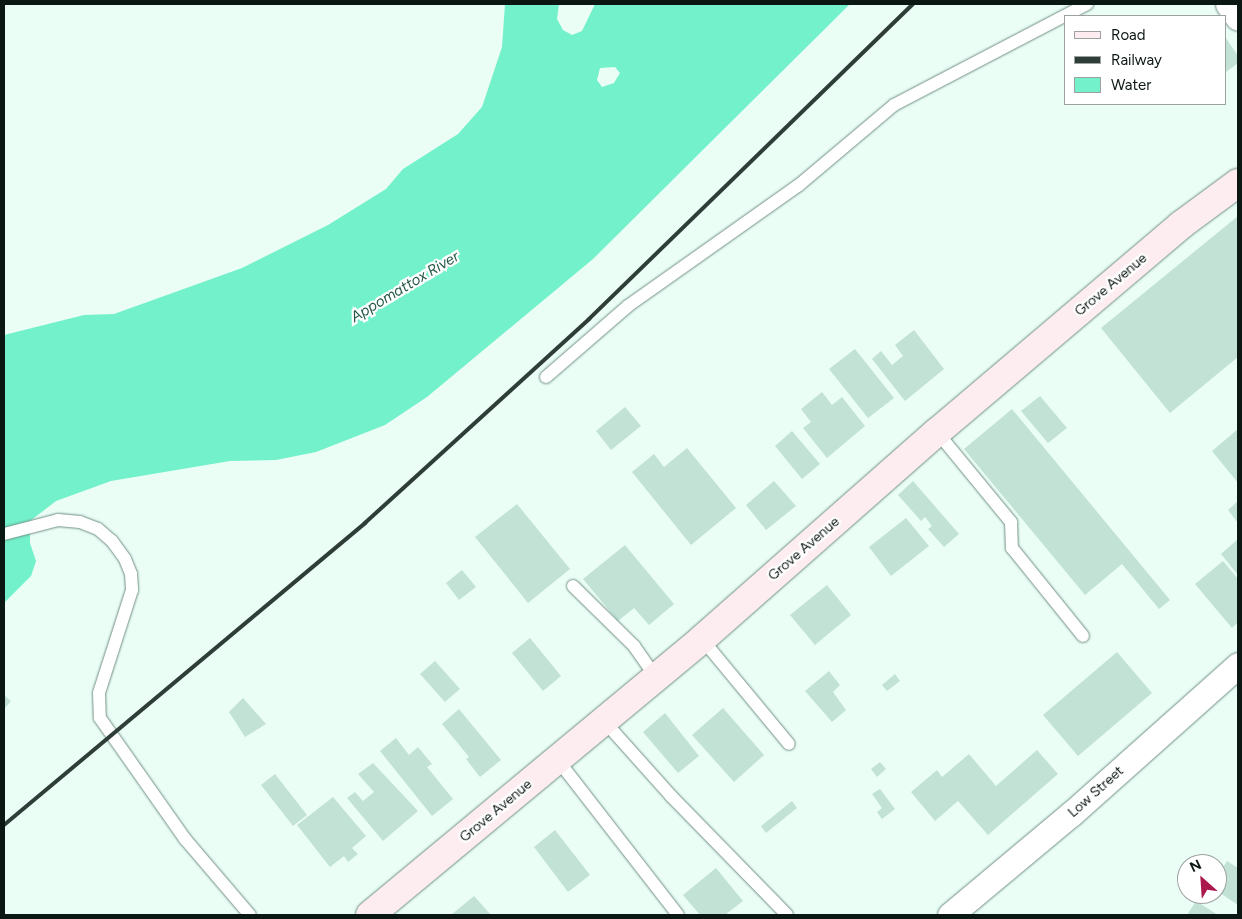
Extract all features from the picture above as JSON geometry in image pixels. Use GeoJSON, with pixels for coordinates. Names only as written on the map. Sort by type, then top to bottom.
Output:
{"type":"FeatureCollection","features":[{"type":"Feature","properties":{"kind":"main road","name":"Grove Avenue"},"geometry":{"type":"LineString","coordinates":[[370,915],[702,639],[937,432],[1181,225],[1238,183]]}},
{"type":"Feature","properties":{"kind":"street"},"geometry":{"type":"LineString","coordinates":[[1228,4],[1238,18]]}},
{"type":"Feature","properties":{"kind":"street","name":"Low Street"},"geometry":{"type":"LineString","coordinates":[[950,915],[1071,814],[1238,665]]}},
{"type":"Feature","properties":{"kind":"lane"},"geometry":{"type":"LineString","coordinates":[[1066,15],[1087,4]]}},
{"type":"Feature","properties":{"kind":"lane"},"geometry":{"type":"LineString","coordinates":[[546,378],[628,306],[799,185],[894,105],[1064,16]]}},
{"type":"Feature","properties":{"kind":"lane"},"geometry":{"type":"LineString","coordinates":[[937,432],[1011,522],[1012,548],[1083,636]]}},
{"type":"Feature","properties":{"kind":"lane"},"geometry":{"type":"LineString","coordinates":[[4,534],[58,520],[80,522],[98,529],[112,541],[125,559],[131,574],[132,590],[99,692],[100,718],[185,839],[250,915]]}},
{"type":"Feature","properties":{"kind":"lane"},"geometry":{"type":"LineString","coordinates":[[573,586],[634,646],[656,677]]}},
{"type":"Feature","properties":{"kind":"lane"},"geometry":{"type":"LineString","coordinates":[[702,639],[789,744]]}},
{"type":"Feature","properties":{"kind":"lane"},"geometry":{"type":"LineString","coordinates":[[604,720],[671,796],[787,915]]}},
{"type":"Feature","properties":{"kind":"lane"},"geometry":{"type":"LineString","coordinates":[[558,760],[678,915]]}},
{"type":"Feature","properties":{"kind":"water","name":"Appomattox River"},"geometry":{"type":"Polygon","coordinates":[[[505,4],[559,4],[557,19],[563,30],[572,35],[582,31],[595,4],[850,4],[593,259],[427,397],[385,425],[316,452],[276,460],[230,461],[111,481],[56,501],[30,521],[30,543],[36,561],[31,576],[4,603],[4,335],[84,315],[114,314],[242,268],[328,225],[386,189],[403,169],[458,134],[482,107],[502,47],[505,4]],[[615,67],[600,68],[597,80],[602,87],[614,83],[620,73],[615,67]]]}},
{"type":"Feature","properties":{"kind":"building"},"geometry":{"type":"Polygon","coordinates":[[[1227,40],[1238,56],[1238,63],[1227,71],[1227,40]]]}},
{"type":"Feature","properties":{"kind":"building"},"geometry":{"type":"Polygon","coordinates":[[[1238,216],[1238,357],[1170,413],[1101,328],[1238,216]]]}},
{"type":"Feature","properties":{"kind":"building"},"geometry":{"type":"Polygon","coordinates":[[[914,330],[944,369],[905,401],[872,359],[881,351],[892,365],[903,356],[895,345],[914,330]]]}},
{"type":"Feature","properties":{"kind":"building"},"geometry":{"type":"Polygon","coordinates":[[[855,349],[894,398],[868,418],[829,369],[855,349]]]}},
{"type":"Feature","properties":{"kind":"building"},"geometry":{"type":"Polygon","coordinates":[[[822,392],[832,405],[842,397],[865,426],[827,458],[803,428],[811,422],[801,409],[822,392]]]}},
{"type":"Feature","properties":{"kind":"building"},"geometry":{"type":"Polygon","coordinates":[[[1040,396],[1067,428],[1048,443],[1021,411],[1040,396]]]}},
{"type":"Feature","properties":{"kind":"building"},"geometry":{"type":"Polygon","coordinates":[[[625,407],[641,426],[611,450],[596,431],[625,407]]]}},
{"type":"Feature","properties":{"kind":"building"},"geometry":{"type":"Polygon","coordinates":[[[1012,409],[1170,600],[1159,609],[1122,564],[1085,595],[964,449],[1012,409]]]}},
{"type":"Feature","properties":{"kind":"building"},"geometry":{"type":"Polygon","coordinates":[[[1238,429],[1238,483],[1212,451],[1238,429]]]}},
{"type":"Feature","properties":{"kind":"building"},"geometry":{"type":"Polygon","coordinates":[[[792,431],[820,464],[802,479],[775,446],[792,431]]]}},
{"type":"Feature","properties":{"kind":"building"},"geometry":{"type":"Polygon","coordinates":[[[687,448],[736,508],[691,545],[632,472],[654,454],[664,467],[687,448]]]}},
{"type":"Feature","properties":{"kind":"building"},"geometry":{"type":"Polygon","coordinates":[[[774,481],[796,506],[766,530],[746,505],[774,481]]]}},
{"type":"Feature","properties":{"kind":"building"},"geometry":{"type":"Polygon","coordinates":[[[913,481],[959,534],[944,547],[928,529],[932,526],[925,517],[921,521],[898,495],[913,481]]]}},
{"type":"Feature","properties":{"kind":"building"},"geometry":{"type":"Polygon","coordinates":[[[1238,501],[1238,523],[1228,510],[1238,501]]]}},
{"type":"Feature","properties":{"kind":"building"},"geometry":{"type":"Polygon","coordinates":[[[517,504],[570,569],[528,603],[475,537],[517,504]]]}},
{"type":"Feature","properties":{"kind":"building"},"geometry":{"type":"Polygon","coordinates":[[[906,518],[929,546],[891,576],[869,547],[906,518]]]}},
{"type":"Feature","properties":{"kind":"building"},"geometry":{"type":"Polygon","coordinates":[[[1238,539],[1238,575],[1221,554],[1238,539]]]}},
{"type":"Feature","properties":{"kind":"building"},"geometry":{"type":"Polygon","coordinates":[[[625,545],[674,604],[649,625],[634,608],[618,621],[583,579],[625,545]]]}},
{"type":"Feature","properties":{"kind":"building"},"geometry":{"type":"Polygon","coordinates":[[[1223,561],[1238,579],[1238,622],[1232,628],[1195,584],[1223,561]]]}},
{"type":"Feature","properties":{"kind":"building"},"geometry":{"type":"Polygon","coordinates":[[[462,570],[476,587],[459,600],[446,583],[462,570]]]}},
{"type":"Feature","properties":{"kind":"building"},"geometry":{"type":"Polygon","coordinates":[[[827,585],[851,615],[815,645],[790,615],[827,585]]]}},
{"type":"Feature","properties":{"kind":"building"},"geometry":{"type":"Polygon","coordinates":[[[530,638],[561,676],[543,691],[512,653],[530,638]]]}},
{"type":"Feature","properties":{"kind":"building"},"geometry":{"type":"Polygon","coordinates":[[[1117,652],[1152,693],[1078,756],[1043,715],[1117,652]]]}},
{"type":"Feature","properties":{"kind":"building"},"geometry":{"type":"Polygon","coordinates":[[[435,661],[460,689],[445,702],[420,674],[435,661]]]}},
{"type":"Feature","properties":{"kind":"building"},"geometry":{"type":"Polygon","coordinates":[[[829,671],[840,685],[833,692],[846,710],[832,722],[805,691],[829,671]]]}},
{"type":"Feature","properties":{"kind":"building"},"geometry":{"type":"Polygon","coordinates":[[[895,674],[900,681],[887,691],[882,685],[895,674]]]}},
{"type":"Feature","properties":{"kind":"building"},"geometry":{"type":"Polygon","coordinates":[[[4,695],[11,701],[4,709],[4,695]]]}},
{"type":"Feature","properties":{"kind":"building"},"geometry":{"type":"Polygon","coordinates":[[[243,698],[266,724],[245,737],[229,712],[243,698]]]}},
{"type":"Feature","properties":{"kind":"building"},"geometry":{"type":"Polygon","coordinates":[[[723,708],[764,755],[734,782],[692,735],[723,708]]]}},
{"type":"Feature","properties":{"kind":"building"},"geometry":{"type":"Polygon","coordinates":[[[459,709],[501,760],[480,777],[466,759],[469,757],[442,724],[459,709]]]}},
{"type":"Feature","properties":{"kind":"building"},"geometry":{"type":"Polygon","coordinates":[[[665,713],[699,756],[678,773],[643,732],[665,713]]]}},
{"type":"Feature","properties":{"kind":"building"},"geometry":{"type":"Polygon","coordinates":[[[396,738],[409,755],[418,747],[432,764],[427,767],[453,799],[432,816],[380,751],[396,738]]]}},
{"type":"Feature","properties":{"kind":"building"},"geometry":{"type":"Polygon","coordinates":[[[1037,750],[1058,774],[988,835],[958,801],[935,821],[911,792],[937,770],[942,777],[969,754],[996,786],[1037,750]]]}},
{"type":"Feature","properties":{"kind":"building"},"geometry":{"type":"Polygon","coordinates":[[[880,762],[886,769],[877,777],[871,769],[880,762]]]}},
{"type":"Feature","properties":{"kind":"building"},"geometry":{"type":"Polygon","coordinates":[[[373,763],[418,811],[383,841],[347,798],[355,792],[363,801],[374,792],[358,774],[373,763]]]}},
{"type":"Feature","properties":{"kind":"building"},"geometry":{"type":"Polygon","coordinates":[[[275,774],[307,815],[293,826],[261,785],[275,774]]]}},
{"type":"Feature","properties":{"kind":"building"},"geometry":{"type":"Polygon","coordinates":[[[880,789],[895,809],[882,819],[877,812],[882,808],[872,794],[880,789]]]}},
{"type":"Feature","properties":{"kind":"building"},"geometry":{"type":"Polygon","coordinates":[[[333,797],[366,836],[352,848],[358,854],[348,862],[344,856],[330,867],[297,825],[333,797]]]}},
{"type":"Feature","properties":{"kind":"building"},"geometry":{"type":"Polygon","coordinates":[[[792,801],[797,808],[766,833],[761,826],[792,801]]]}},
{"type":"Feature","properties":{"kind":"building"},"geometry":{"type":"Polygon","coordinates":[[[555,830],[590,875],[568,892],[534,847],[555,830]]]}},
{"type":"Feature","properties":{"kind":"building"},"geometry":{"type":"Polygon","coordinates":[[[1227,861],[1238,868],[1238,905],[1227,898],[1227,861]]]}},
{"type":"Feature","properties":{"kind":"building"},"geometry":{"type":"Polygon","coordinates":[[[716,868],[743,901],[725,915],[700,915],[683,895],[716,868]]]}},
{"type":"Feature","properties":{"kind":"building"},"geometry":{"type":"Polygon","coordinates":[[[474,896],[491,915],[451,915],[474,896]]]}},
{"type":"Feature","properties":{"kind":"building"},"geometry":{"type":"Polygon","coordinates":[[[1194,904],[1201,904],[1218,915],[1187,915],[1194,904]]]}},
{"type":"Feature","properties":{"kind":"railway"},"geometry":{"type":"LineString","coordinates":[[4,825],[365,523],[589,319],[913,4]]}}]}
